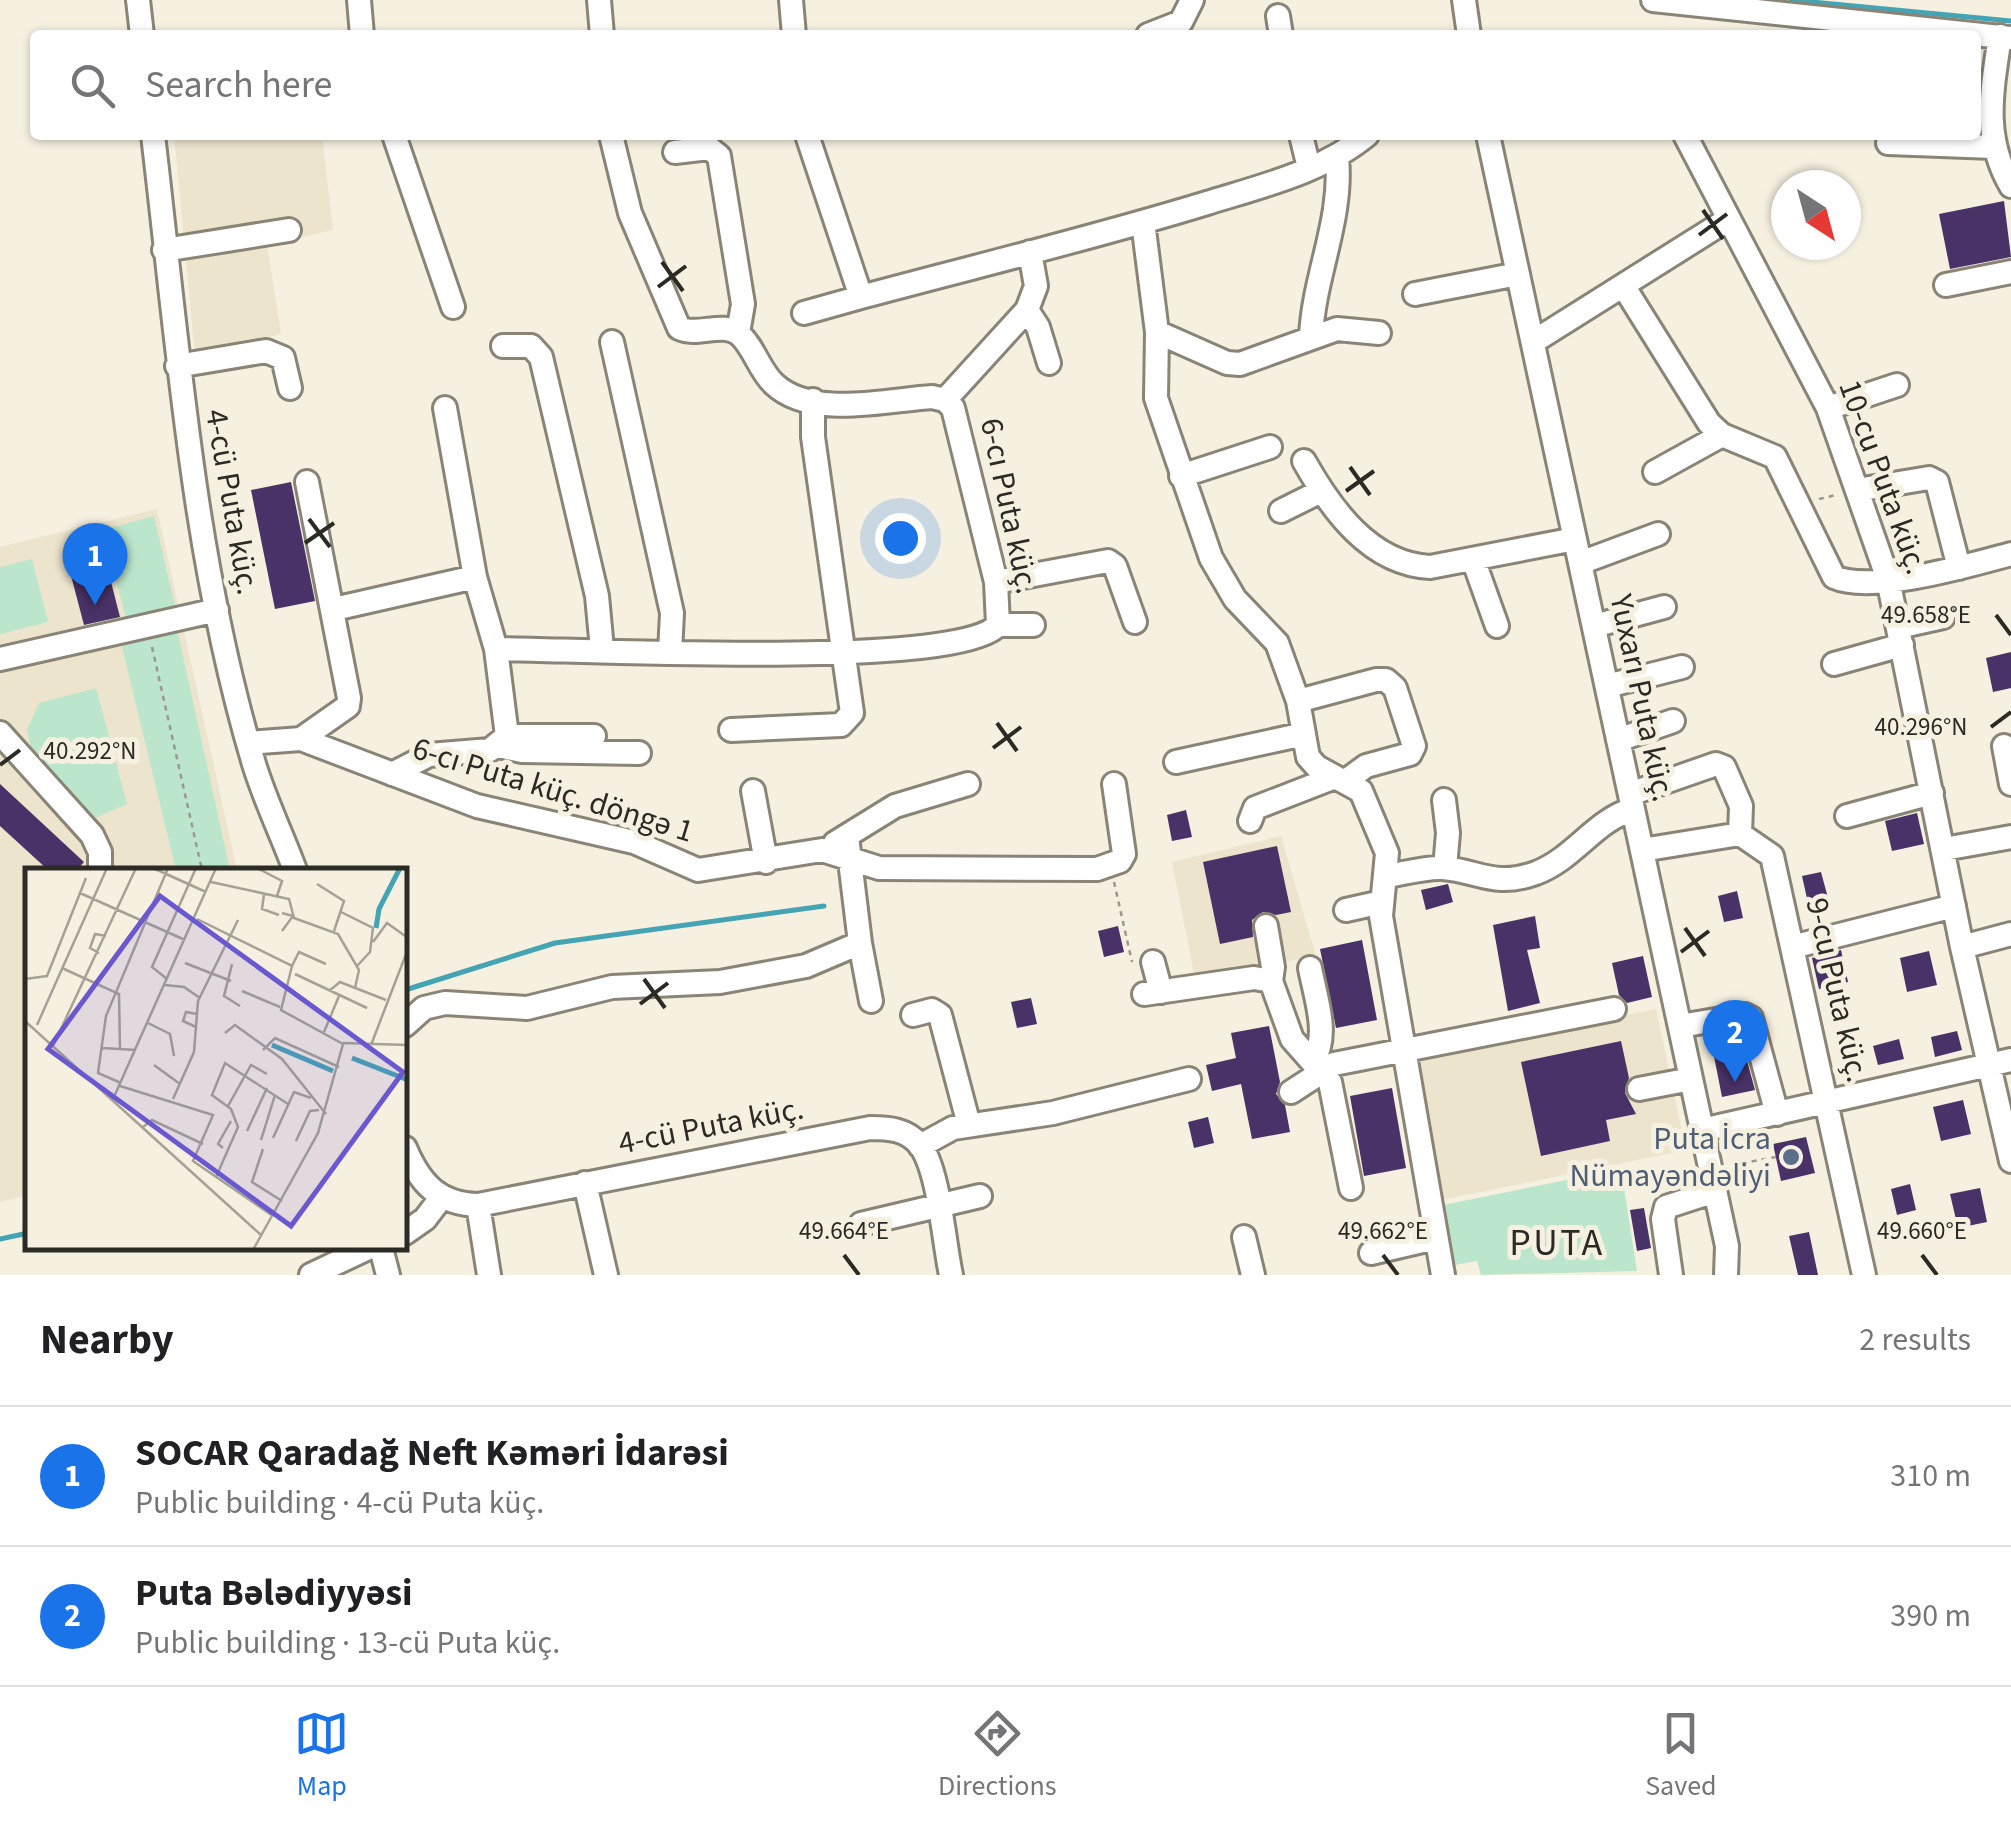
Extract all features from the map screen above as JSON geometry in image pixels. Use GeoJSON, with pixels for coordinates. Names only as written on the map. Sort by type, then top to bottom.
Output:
{"type":"FeatureCollection","features":[{"type":"Feature","properties":{"kind":"street"},"geometry":{"type":"LineString","coordinates":[[138,0],[141,30]]}},
{"type":"Feature","properties":{"kind":"street"},"geometry":{"type":"LineString","coordinates":[[359,0],[362,30]]}},
{"type":"Feature","properties":{"kind":"street"},"geometry":{"type":"LineString","coordinates":[[599,0],[602,30]]}},
{"type":"Feature","properties":{"kind":"street"},"geometry":{"type":"LineString","coordinates":[[790,0],[793,30]]}},
{"type":"Feature","properties":{"kind":"street"},"geometry":{"type":"LineString","coordinates":[[1161,30],[1181,22],[1192,0]]}},
{"type":"Feature","properties":{"kind":"street"},"geometry":{"type":"LineString","coordinates":[[1464,0],[1468,30]]}},
{"type":"Feature","properties":{"kind":"street"},"geometry":{"type":"LineString","coordinates":[[1652,0],[1939,30]]}},
{"type":"Feature","properties":{"kind":"street"},"geometry":{"type":"LineString","coordinates":[[1981,34],[2006,37],[1990,98],[1993,147],[2011,186]]}},
{"type":"Feature","properties":{"kind":"street","name":"4-cü Puta küç."},"geometry":{"type":"LineString","coordinates":[[153,140],[178,366],[218,610],[248,743],[294,868]]}},
{"type":"Feature","properties":{"kind":"street"},"geometry":{"type":"LineString","coordinates":[[396,140],[454,307]]}},
{"type":"Feature","properties":{"kind":"street"},"geometry":{"type":"LineString","coordinates":[[613,140],[630,213],[679,328],[729,329],[738,334],[743,304],[719,156],[709,148],[674,152]]}},
{"type":"Feature","properties":{"kind":"street"},"geometry":{"type":"LineString","coordinates":[[810,140],[861,296]]}},
{"type":"Feature","properties":{"kind":"street"},"geometry":{"type":"LineString","coordinates":[[1302,140],[1308,168]]}},
{"type":"Feature","properties":{"kind":"street"},"geometry":{"type":"LineString","coordinates":[[804,313],[1142,222],[1308,168],[1337,157],[1360,140]]}},
{"type":"Feature","properties":{"kind":"street","name":"Yuxarı Puta küç."},"geometry":{"type":"LineString","coordinates":[[1489,140],[1713,1180],[1726,1246],[1726,1275]]}},
{"type":"Feature","properties":{"kind":"street","name":"10-cu Puta küç."},"geometry":{"type":"LineString","coordinates":[[1687,140],[1828,408],[1888,579],[1962,948],[2000,1062],[2011,1161]]}},
{"type":"Feature","properties":{"kind":"street"},"geometry":{"type":"LineString","coordinates":[[1888,143],[1993,147]]}},
{"type":"Feature","properties":{"kind":"street"},"geometry":{"type":"LineString","coordinates":[[1311,336],[1312,308],[1336,208],[1337,157]]}},
{"type":"Feature","properties":{"kind":"street"},"geometry":{"type":"LineString","coordinates":[[1533,342],[1727,220]]}},
{"type":"Feature","properties":{"kind":"street"},"geometry":{"type":"LineString","coordinates":[[1142,222],[1157,332],[1156,398],[1181,476],[1224,584],[1277,643],[1298,701],[1308,757],[1370,805],[1387,853],[1388,876],[1382,902],[1403,1051],[1443,1275]]}},
{"type":"Feature","properties":{"kind":"street"},"geometry":{"type":"LineString","coordinates":[[164,250],[290,230]]}},
{"type":"Feature","properties":{"kind":"street"},"geometry":{"type":"LineString","coordinates":[[944,400],[1028,310],[1036,286],[1030,252]]}},
{"type":"Feature","properties":{"kind":"street"},"geometry":{"type":"LineString","coordinates":[[1946,285],[2011,272]]}},
{"type":"Feature","properties":{"kind":"street"},"geometry":{"type":"LineString","coordinates":[[1415,294],[1518,274]]}},
{"type":"Feature","properties":{"kind":"street"},"geometry":{"type":"LineString","coordinates":[[1624,287],[1710,423],[1722,435],[1775,457],[1834,576],[1845,582],[1888,579],[1959,568],[2011,554]]}},
{"type":"Feature","properties":{"kind":"street"},"geometry":{"type":"LineString","coordinates":[[1028,310],[1038,327],[1049,363]]}},
{"type":"Feature","properties":{"kind":"street"},"geometry":{"type":"LineString","coordinates":[[1157,332],[1227,363],[1240,364],[1337,329],[1380,333]]}},
{"type":"Feature","properties":{"kind":"street","name":"6-cı Puta küç."},"geometry":{"type":"LineString","coordinates":[[496,649],[602,649],[710,656],[842,651],[943,644],[982,636],[998,625],[996,582],[954,408],[944,400],[812,400],[776,386],[738,334]]}},
{"type":"Feature","properties":{"kind":"street"},"geometry":{"type":"LineString","coordinates":[[612,342],[672,614],[670,653]]}},
{"type":"Feature","properties":{"kind":"street"},"geometry":{"type":"LineString","coordinates":[[502,346],[531,346],[542,358],[598,596],[602,649]]}},
{"type":"Feature","properties":{"kind":"street"},"geometry":{"type":"LineString","coordinates":[[178,366],[266,351],[283,358],[290,388]]}},
{"type":"Feature","properties":{"kind":"street"},"geometry":{"type":"LineString","coordinates":[[1828,408],[1896,385]]}},
{"type":"Feature","properties":{"kind":"street"},"geometry":{"type":"LineString","coordinates":[[732,730],[848,721],[852,713],[813,437],[812,400]]}},
{"type":"Feature","properties":{"kind":"street"},"geometry":{"type":"LineString","coordinates":[[445,408],[475,577],[496,649],[503,741]]}},
{"type":"Feature","properties":{"kind":"street"},"geometry":{"type":"LineString","coordinates":[[1655,472],[1722,435]]}},
{"type":"Feature","properties":{"kind":"street"},"geometry":{"type":"LineString","coordinates":[[1181,476],[1270,447]]}},
{"type":"Feature","properties":{"kind":"street"},"geometry":{"type":"LineString","coordinates":[[1304,461],[1321,492],[1370,544],[1391,558],[1430,567],[1575,540]]}},
{"type":"Feature","properties":{"kind":"street"},"geometry":{"type":"LineString","coordinates":[[1857,490],[1929,478],[1938,482],[1959,568]]}},
{"type":"Feature","properties":{"kind":"street"},"geometry":{"type":"LineString","coordinates":[[300,740],[348,706],[334,610],[307,482]]}},
{"type":"Feature","properties":{"kind":"street"},"geometry":{"type":"LineString","coordinates":[[1281,511],[1321,492]]}},
{"type":"Feature","properties":{"kind":"street"},"geometry":{"type":"LineString","coordinates":[[1580,563],[1658,534]]}},
{"type":"Feature","properties":{"kind":"street"},"geometry":{"type":"LineString","coordinates":[[1473,559],[1497,626]]}},
{"type":"Feature","properties":{"kind":"street"},"geometry":{"type":"LineString","coordinates":[[996,582],[1108,561],[1115,566],[1135,622]]}},
{"type":"Feature","properties":{"kind":"street"},"geometry":{"type":"LineString","coordinates":[[334,610],[475,577]]}},
{"type":"Feature","properties":{"kind":"street"},"geometry":{"type":"LineString","coordinates":[[1594,626],[1664,607]]}},
{"type":"Feature","properties":{"kind":"street"},"geometry":{"type":"LineString","coordinates":[[0,659],[218,610]]}},
{"type":"Feature","properties":{"kind":"street"},"geometry":{"type":"LineString","coordinates":[[1834,664],[1943,617]]}},
{"type":"Feature","properties":{"kind":"street"},"geometry":{"type":"LineString","coordinates":[[998,625],[1033,625]]}},
{"type":"Feature","properties":{"kind":"street"},"geometry":{"type":"LineString","coordinates":[[1607,686],[1682,667]]}},
{"type":"Feature","properties":{"kind":"street"},"geometry":{"type":"LineString","coordinates":[[1250,821],[1255,808],[1341,779],[1366,766],[1410,754],[1414,746],[1395,688],[1386,680],[1298,701]]}},
{"type":"Feature","properties":{"kind":"street"},"geometry":{"type":"LineString","coordinates":[[1618,740],[1673,721]]}},
{"type":"Feature","properties":{"kind":"street"},"geometry":{"type":"LineString","coordinates":[[0,733],[92,835],[100,852],[100,868]]}},
{"type":"Feature","properties":{"kind":"street"},"geometry":{"type":"LineString","coordinates":[[1176,762],[1304,734]]}},
{"type":"Feature","properties":{"kind":"street","name":"6-cı Puta küç. döngə 1"},"geometry":{"type":"LineString","coordinates":[[248,743],[300,740],[510,816],[634,842],[698,870],[822,850],[896,806],[968,784]]}},
{"type":"Feature","properties":{"kind":"street"},"geometry":{"type":"LineString","coordinates":[[392,774],[428,755],[503,741],[640,745]]}},
{"type":"Feature","properties":{"kind":"street"},"geometry":{"type":"LineString","coordinates":[[2004,746],[2011,784]]}},
{"type":"Feature","properties":{"kind":"street"},"geometry":{"type":"LineString","coordinates":[[1388,876],[1445,868],[1479,879],[1537,872],[1578,847],[1600,823],[1632,802],[1716,764],[1724,767],[1741,806],[1740,834],[1642,850]]}},
{"type":"Feature","properties":{"kind":"street"},"geometry":{"type":"LineString","coordinates":[[822,850],[848,860],[896,868],[1041,871],[1109,866],[1120,862],[1125,848],[1114,784]]}},
{"type":"Feature","properties":{"kind":"street"},"geometry":{"type":"LineString","coordinates":[[753,791],[766,862]]}},
{"type":"Feature","properties":{"kind":"street"},"geometry":{"type":"LineString","coordinates":[[1847,816],[1932,793]]}},
{"type":"Feature","properties":{"kind":"street"},"geometry":{"type":"LineString","coordinates":[[1444,800],[1448,833],[1445,868]]}},
{"type":"Feature","properties":{"kind":"street","name":"9-cu Puta küç."},"geometry":{"type":"LineString","coordinates":[[1740,834],[1772,856],[1864,1275]]}},
{"type":"Feature","properties":{"kind":"street"},"geometry":{"type":"LineString","coordinates":[[847,836],[871,1002]]}},
{"type":"Feature","properties":{"kind":"street"},"geometry":{"type":"LineString","coordinates":[[1944,849],[2011,837]]}},
{"type":"Feature","properties":{"kind":"street"},"geometry":{"type":"LineString","coordinates":[[1346,910],[1382,902]]}},
{"type":"Feature","properties":{"kind":"street"},"geometry":{"type":"LineString","coordinates":[[1792,947],[1954,906]]}},
{"type":"Feature","properties":{"kind":"street"},"geometry":{"type":"LineString","coordinates":[[1266,926],[1272,955],[1271,981],[1292,1039],[1318,1065]]}},
{"type":"Feature","properties":{"kind":"street"},"geometry":{"type":"LineString","coordinates":[[1962,948],[2011,934]]}},
{"type":"Feature","properties":{"kind":"street"},"geometry":{"type":"LineString","coordinates":[[408,1021],[424,1008],[445,1004],[527,1008],[612,987],[720,982],[806,966],[860,943]]}},
{"type":"Feature","properties":{"kind":"street"},"geometry":{"type":"LineString","coordinates":[[1310,968],[1322,1036],[1318,1065],[1351,1188]]}},
{"type":"Feature","properties":{"kind":"street"},"geometry":{"type":"LineString","coordinates":[[1153,980],[1271,981]]}},
{"type":"Feature","properties":{"kind":"street"},"geometry":{"type":"LineString","coordinates":[[1291,1092],[1318,1065],[1614,1008]]}},
{"type":"Feature","properties":{"kind":"street"},"geometry":{"type":"LineString","coordinates":[[913,1015],[932,1010],[940,1015],[969,1124]]}},
{"type":"Feature","properties":{"kind":"street"},"geometry":{"type":"LineString","coordinates":[[1680,1026],[1744,1015],[1751,1018],[1778,1114]]}},
{"type":"Feature","properties":{"kind":"street"},"geometry":{"type":"LineString","coordinates":[[1702,1130],[2000,1062]]}},
{"type":"Feature","properties":{"kind":"street"},"geometry":{"type":"LineString","coordinates":[[950,1275],[938,1209],[920,1146],[969,1124],[1053,1112],[1189,1079]]}},
{"type":"Feature","properties":{"kind":"street"},"geometry":{"type":"LineString","coordinates":[[1638,1089],[1691,1080]]}},
{"type":"Feature","properties":{"kind":"street","name":"4-cü Puta küç."},"geometry":{"type":"LineString","coordinates":[[441,1198],[478,1205],[870,1128],[905,1133],[920,1146]]}},
{"type":"Feature","properties":{"kind":"street"},"geometry":{"type":"LineString","coordinates":[[408,1154],[422,1180],[441,1198],[425,1219],[408,1231]]}},
{"type":"Feature","properties":{"kind":"street"},"geometry":{"type":"LineString","coordinates":[[1671,1275],[1662,1219],[1666,1207],[1713,1180]]}},
{"type":"Feature","properties":{"kind":"street"},"geometry":{"type":"LineString","coordinates":[[586,1183],[606,1275]]}},
{"type":"Feature","properties":{"kind":"street"},"geometry":{"type":"LineString","coordinates":[[862,1224],[980,1196]]}},
{"type":"Feature","properties":{"kind":"street"},"geometry":{"type":"LineString","coordinates":[[478,1205],[490,1275]]}},
{"type":"Feature","properties":{"kind":"street"},"geometry":{"type":"LineString","coordinates":[[1244,1237],[1253,1275]]}},
{"type":"Feature","properties":{"kind":"street"},"geometry":{"type":"LineString","coordinates":[[1371,1253],[1435,1238]]}},
{"type":"Feature","properties":{"kind":"street"},"geometry":{"type":"LineString","coordinates":[[311,1275],[364,1250]]}},
{"type":"Feature","properties":{"kind":"street"},"geometry":{"type":"LineString","coordinates":[[382,1250],[388,1275]]}},
{"type":"Feature","properties":{"kind":"path"},"geometry":{"type":"LineString","coordinates":[[1798,504],[1857,490]]}},
{"type":"Feature","properties":{"kind":"path"},"geometry":{"type":"LineString","coordinates":[[149,636],[202,868]]}},
{"type":"Feature","properties":{"kind":"path"},"geometry":{"type":"LineString","coordinates":[[1109,866],[1136,971],[1153,980]]}},
{"type":"Feature","properties":{"kind":"path"},"geometry":{"type":"LineString","coordinates":[[1713,1180],[1776,1157]]}},
{"type":"Feature","properties":{"kind":"shaded area"},"geometry":{"type":"Polygon","coordinates":[[[174,140],[323,140],[333,230],[267,245],[281,334],[195,356],[174,140]]]}},
{"type":"Feature","properties":{"kind":"shaded area"},"geometry":{"type":"Polygon","coordinates":[[[157,509],[237,868],[25,868],[25,1196],[0,1202],[0,547],[157,509]]]}},
{"type":"Feature","properties":{"kind":"shaded area"},"geometry":{"type":"Polygon","coordinates":[[[1281,836],[1316,956],[1195,979],[1172,862],[1281,836]]]}},
{"type":"Feature","properties":{"kind":"shaded area"},"geometry":{"type":"Polygon","coordinates":[[[1656,1009],[1686,1150],[1442,1200],[1411,1058],[1656,1009]]]}},
{"type":"Feature","properties":{"kind":"green space"},"geometry":{"type":"Polygon","coordinates":[[[154,516],[176,610],[127,622],[103,530],[154,516]]]}},
{"type":"Feature","properties":{"kind":"green space"},"geometry":{"type":"Polygon","coordinates":[[[32,559],[48,622],[0,634],[0,567],[32,559]]]}},
{"type":"Feature","properties":{"kind":"green space"},"geometry":{"type":"Polygon","coordinates":[[[177,629],[230,868],[176,868],[121,643],[177,629]]]}},
{"type":"Feature","properties":{"kind":"green space"},"geometry":{"type":"Polygon","coordinates":[[[96,688],[127,804],[95,818],[31,749],[27,729],[39,703],[96,688]]]}},
{"type":"Feature","properties":{"kind":"green space"},"geometry":{"type":"Polygon","coordinates":[[[1621,1169],[1637,1271],[1481,1275],[1477,1261],[1455,1265],[1443,1205],[1621,1169]]]}},
{"type":"Feature","properties":{"kind":"building"},"geometry":{"type":"Polygon","coordinates":[[[2004,201],[2011,257],[1950,269],[1939,214],[2004,201]]]}},
{"type":"Feature","properties":{"kind":"building"},"geometry":{"type":"Polygon","coordinates":[[[291,482],[315,601],[275,609],[251,490],[291,482]]]}},
{"type":"Feature","properties":{"kind":"building"},"geometry":{"type":"Polygon","coordinates":[[[100,539],[120,617],[84,625],[64,549],[100,539]]]}},
{"type":"Feature","properties":{"kind":"building"},"geometry":{"type":"Polygon","coordinates":[[[2011,652],[2011,688],[1993,692],[1986,658],[2011,652]]]}},
{"type":"Feature","properties":{"kind":"building"},"geometry":{"type":"Polygon","coordinates":[[[0,784],[84,862],[79,868],[46,868],[0,826],[0,784]]]}},
{"type":"Feature","properties":{"kind":"building"},"geometry":{"type":"Polygon","coordinates":[[[1186,810],[1192,837],[1172,841],[1167,815],[1186,810]]]}},
{"type":"Feature","properties":{"kind":"building"},"geometry":{"type":"Polygon","coordinates":[[[1917,813],[1924,844],[1892,851],[1885,821],[1917,813]]]}},
{"type":"Feature","properties":{"kind":"building"},"geometry":{"type":"Polygon","coordinates":[[[1277,846],[1291,912],[1263,912],[1252,920],[1253,937],[1220,944],[1203,862],[1277,846]]]}},
{"type":"Feature","properties":{"kind":"building"},"geometry":{"type":"Polygon","coordinates":[[[1821,872],[1828,898],[1808,903],[1802,876],[1821,872]]]}},
{"type":"Feature","properties":{"kind":"building"},"geometry":{"type":"Polygon","coordinates":[[[1448,884],[1453,902],[1426,910],[1421,890],[1448,884]]]}},
{"type":"Feature","properties":{"kind":"building"},"geometry":{"type":"Polygon","coordinates":[[[1737,891],[1743,918],[1724,922],[1718,896],[1737,891]]]}},
{"type":"Feature","properties":{"kind":"building"},"geometry":{"type":"Polygon","coordinates":[[[1535,916],[1540,948],[1527,950],[1540,1003],[1508,1011],[1493,925],[1535,916]]]}},
{"type":"Feature","properties":{"kind":"building"},"geometry":{"type":"Polygon","coordinates":[[[1118,926],[1124,952],[1104,957],[1098,931],[1118,926]]]}},
{"type":"Feature","properties":{"kind":"building"},"geometry":{"type":"Polygon","coordinates":[[[1362,940],[1377,1020],[1336,1028],[1320,949],[1362,940]]]}},
{"type":"Feature","properties":{"kind":"building"},"geometry":{"type":"Polygon","coordinates":[[[1841,950],[1848,982],[1819,989],[1812,958],[1841,950]]]}},
{"type":"Feature","properties":{"kind":"building"},"geometry":{"type":"Polygon","coordinates":[[[1929,951],[1937,985],[1907,992],[1900,958],[1929,951]]]}},
{"type":"Feature","properties":{"kind":"building"},"geometry":{"type":"Polygon","coordinates":[[[1643,956],[1652,997],[1627,1003],[1619,995],[1612,963],[1643,956]]]}},
{"type":"Feature","properties":{"kind":"building"},"geometry":{"type":"Polygon","coordinates":[[[1031,998],[1037,1024],[1017,1028],[1011,1002],[1031,998]]]}},
{"type":"Feature","properties":{"kind":"building"},"geometry":{"type":"Polygon","coordinates":[[[1269,1026],[1280,1082],[1276,1094],[1285,1105],[1290,1132],[1252,1139],[1241,1084],[1212,1091],[1206,1065],[1236,1058],[1231,1033],[1269,1026]]]}},
{"type":"Feature","properties":{"kind":"building"},"geometry":{"type":"Polygon","coordinates":[[[1957,1031],[1962,1050],[1935,1057],[1931,1037],[1957,1031]]]}},
{"type":"Feature","properties":{"kind":"building"},"geometry":{"type":"Polygon","coordinates":[[[1726,1033],[1727,1038],[1740,1035],[1755,1090],[1722,1097],[1710,1036],[1726,1033]]]}},
{"type":"Feature","properties":{"kind":"building"},"geometry":{"type":"Polygon","coordinates":[[[1899,1039],[1904,1059],[1878,1065],[1873,1046],[1899,1039]]]}},
{"type":"Feature","properties":{"kind":"building"},"geometry":{"type":"Polygon","coordinates":[[[1621,1041],[1629,1078],[1625,1093],[1636,1114],[1606,1120],[1610,1141],[1541,1156],[1521,1062],[1621,1041]]]}},
{"type":"Feature","properties":{"kind":"building"},"geometry":{"type":"Polygon","coordinates":[[[1392,1088],[1406,1168],[1364,1176],[1350,1096],[1392,1088]]]}},
{"type":"Feature","properties":{"kind":"building"},"geometry":{"type":"Polygon","coordinates":[[[1963,1100],[1971,1134],[1941,1141],[1933,1107],[1963,1100]]]}},
{"type":"Feature","properties":{"kind":"building"},"geometry":{"type":"Polygon","coordinates":[[[1208,1117],[1214,1143],[1194,1148],[1188,1122],[1208,1117]]]}},
{"type":"Feature","properties":{"kind":"building"},"geometry":{"type":"Polygon","coordinates":[[[1806,1137],[1815,1173],[1781,1181],[1773,1144],[1806,1137]]]}},
{"type":"Feature","properties":{"kind":"building"},"geometry":{"type":"Polygon","coordinates":[[[1910,1184],[1916,1210],[1897,1215],[1891,1189],[1910,1184]]]}},
{"type":"Feature","properties":{"kind":"building"},"geometry":{"type":"Polygon","coordinates":[[[1980,1188],[1987,1222],[1958,1228],[1950,1194],[1980,1188]]]}},
{"type":"Feature","properties":{"kind":"building"},"geometry":{"type":"Polygon","coordinates":[[[1644,1208],[1651,1248],[1637,1251],[1630,1210],[1644,1208]]]}},
{"type":"Feature","properties":{"kind":"building"},"geometry":{"type":"Polygon","coordinates":[[[1809,1232],[1818,1275],[1798,1275],[1789,1236],[1809,1232]]]}},
{"type":"Feature","properties":{"kind":"waterway"},"geometry":{"type":"LineString","coordinates":[[1791,0],[2011,21]]}},
{"type":"Feature","properties":{"kind":"waterway"},"geometry":{"type":"LineString","coordinates":[[408,989],[555,943],[824,906]]}},
{"type":"Feature","properties":{"kind":"waterway"},"geometry":{"type":"LineString","coordinates":[[0,1239],[25,1234]]}},
{"type":"Feature","properties":{"kind":"place","name":"SOCAR Qaradağ Neft Kəməri İdarəsi"},"geometry":{"type":"Point","coordinates":[95,605]}},
{"type":"Feature","properties":{"kind":"place","name":"Puta Bələdiyyəsi"},"geometry":{"type":"Point","coordinates":[1735,1082]}},
{"type":"Feature","properties":{"kind":"place","name":"Puta İcra Nümayəndəliyi"},"geometry":{"type":"Point","coordinates":[1791,1157]}},
{"type":"Feature","properties":{"kind":"district","name":"PUTA"},"geometry":{"type":"Point","coordinates":[1557,1243]}}]}
